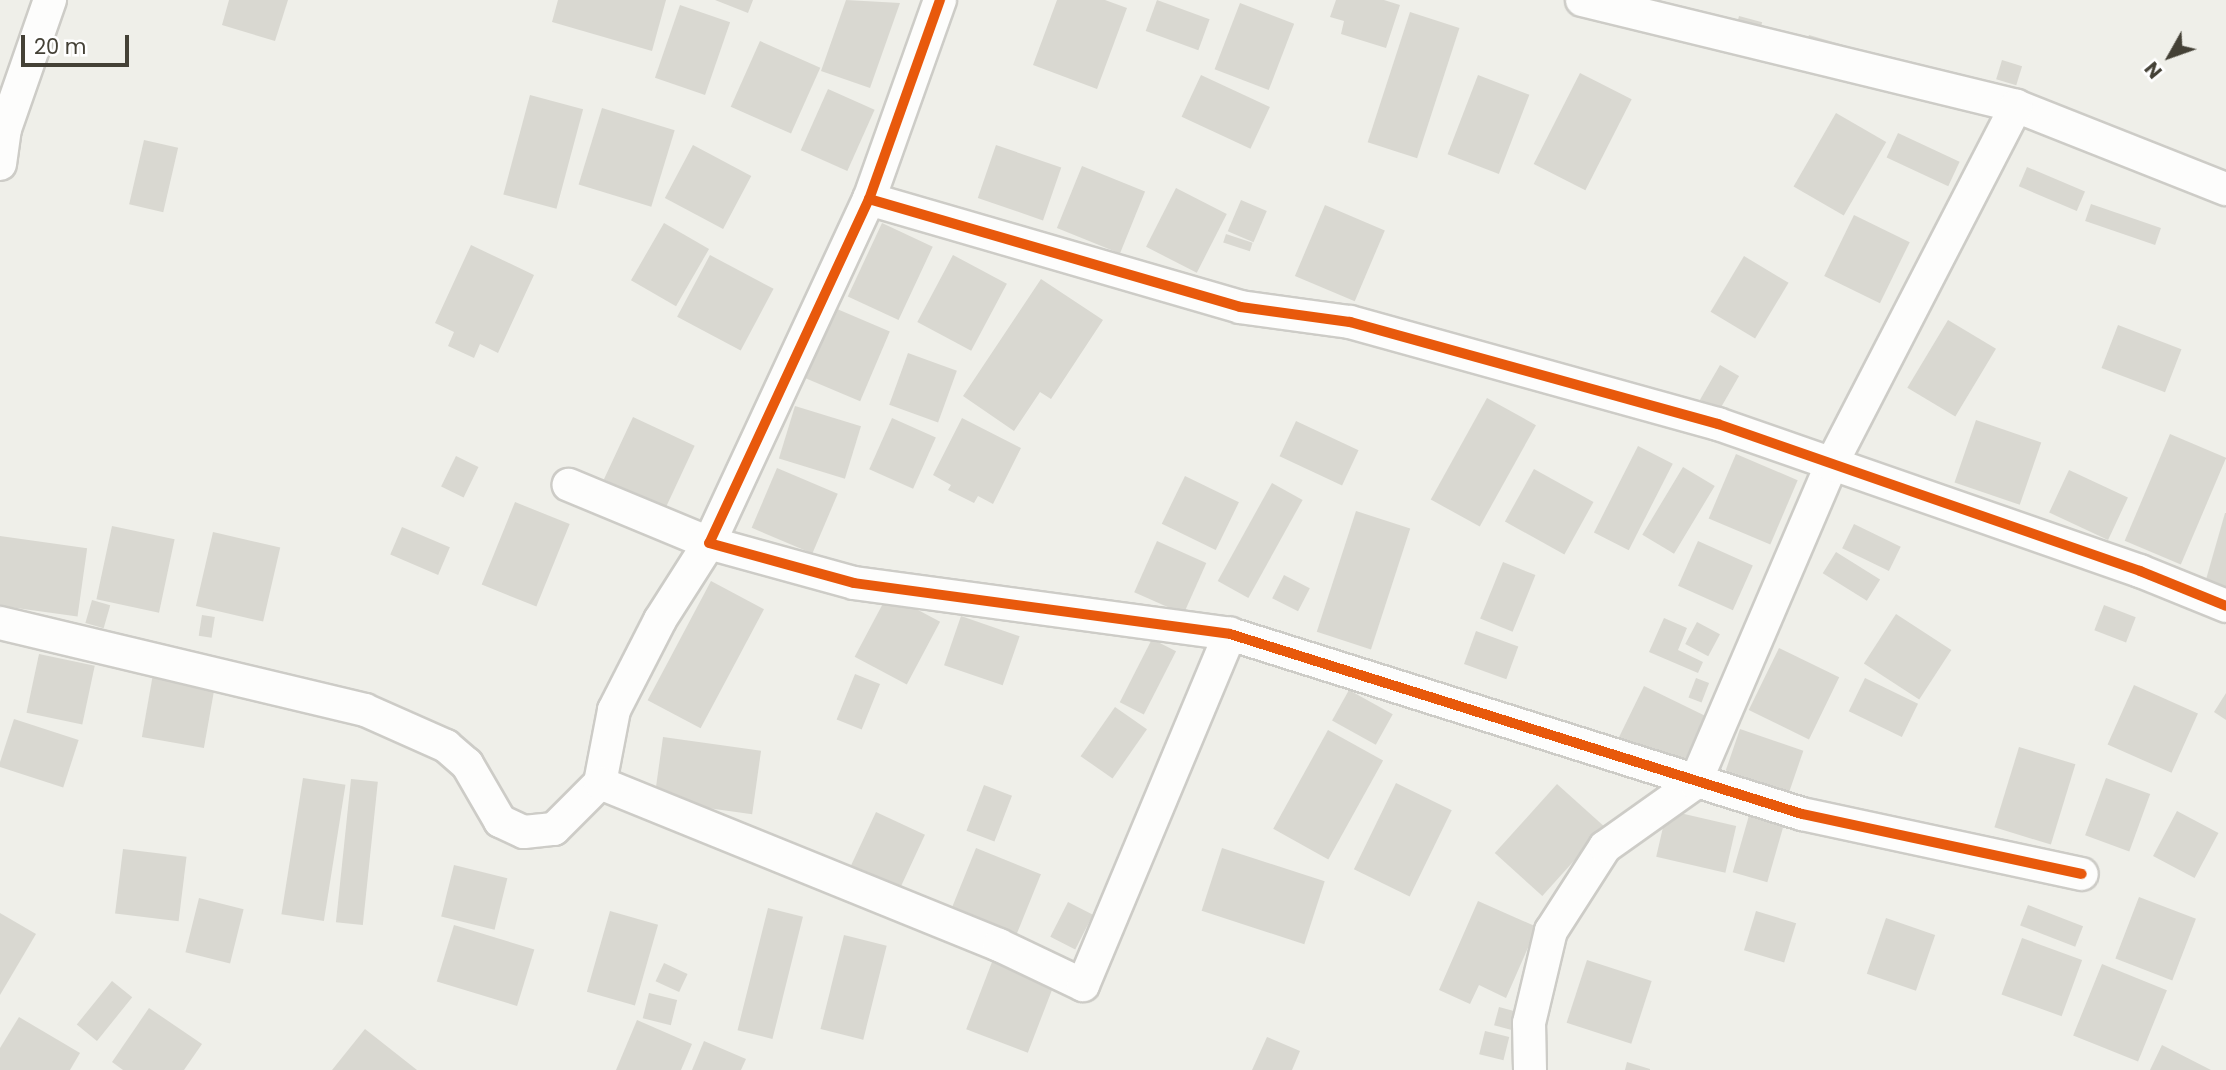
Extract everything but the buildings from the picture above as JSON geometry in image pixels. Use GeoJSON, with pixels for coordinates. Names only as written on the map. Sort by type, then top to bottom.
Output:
{"type":"FeatureCollection","features":[{"type":"Feature","properties":{"kind":"street"},"geometry":{"type":"LineString","coordinates":[[0,164],[3,129],[50,0]]}},
{"type":"Feature","properties":{"kind":"street"},"geometry":{"type":"LineString","coordinates":[[0,623],[365,710],[446,746],[467,764],[500,821],[524,832],[554,829],[600,783],[614,710],[660,620],[709,543],[869,199],[940,0]]}},
{"type":"Feature","properties":{"kind":"street"},"geometry":{"type":"LineString","coordinates":[[1582,0],[2016,106],[2226,189]]}},
{"type":"Feature","properties":{"kind":"street"},"geometry":{"type":"LineString","coordinates":[[1530,1070],[1529,1023],[1551,932],[1605,847],[1695,783],[1831,465],[2016,106]]}},
{"type":"Feature","properties":{"kind":"street"},"geometry":{"type":"LineString","coordinates":[[869,199],[1240,307],[1349,322],[1750,434],[1831,465],[2140,570],[2226,606]]}},
{"type":"Feature","properties":{"kind":"street"},"geometry":{"type":"LineString","coordinates":[[569,485],[709,543],[854,583],[1230,634],[1695,783],[1802,814],[2082,874]]}},
{"type":"Feature","properties":{"kind":"street"},"geometry":{"type":"LineString","coordinates":[[600,783],[999,945],[1083,985],[1230,634]]}},
{"type":"Feature","properties":{"kind":"cycle path"},"geometry":{"type":"LineString","coordinates":[[940,0],[869,199],[709,543],[854,583],[1230,634],[1802,814],[2082,874]]}},
{"type":"Feature","properties":{"kind":"cycle path"},"geometry":{"type":"LineString","coordinates":[[869,199],[1240,307],[1350,322],[1718,424],[2140,571],[2226,606]]}}]}
